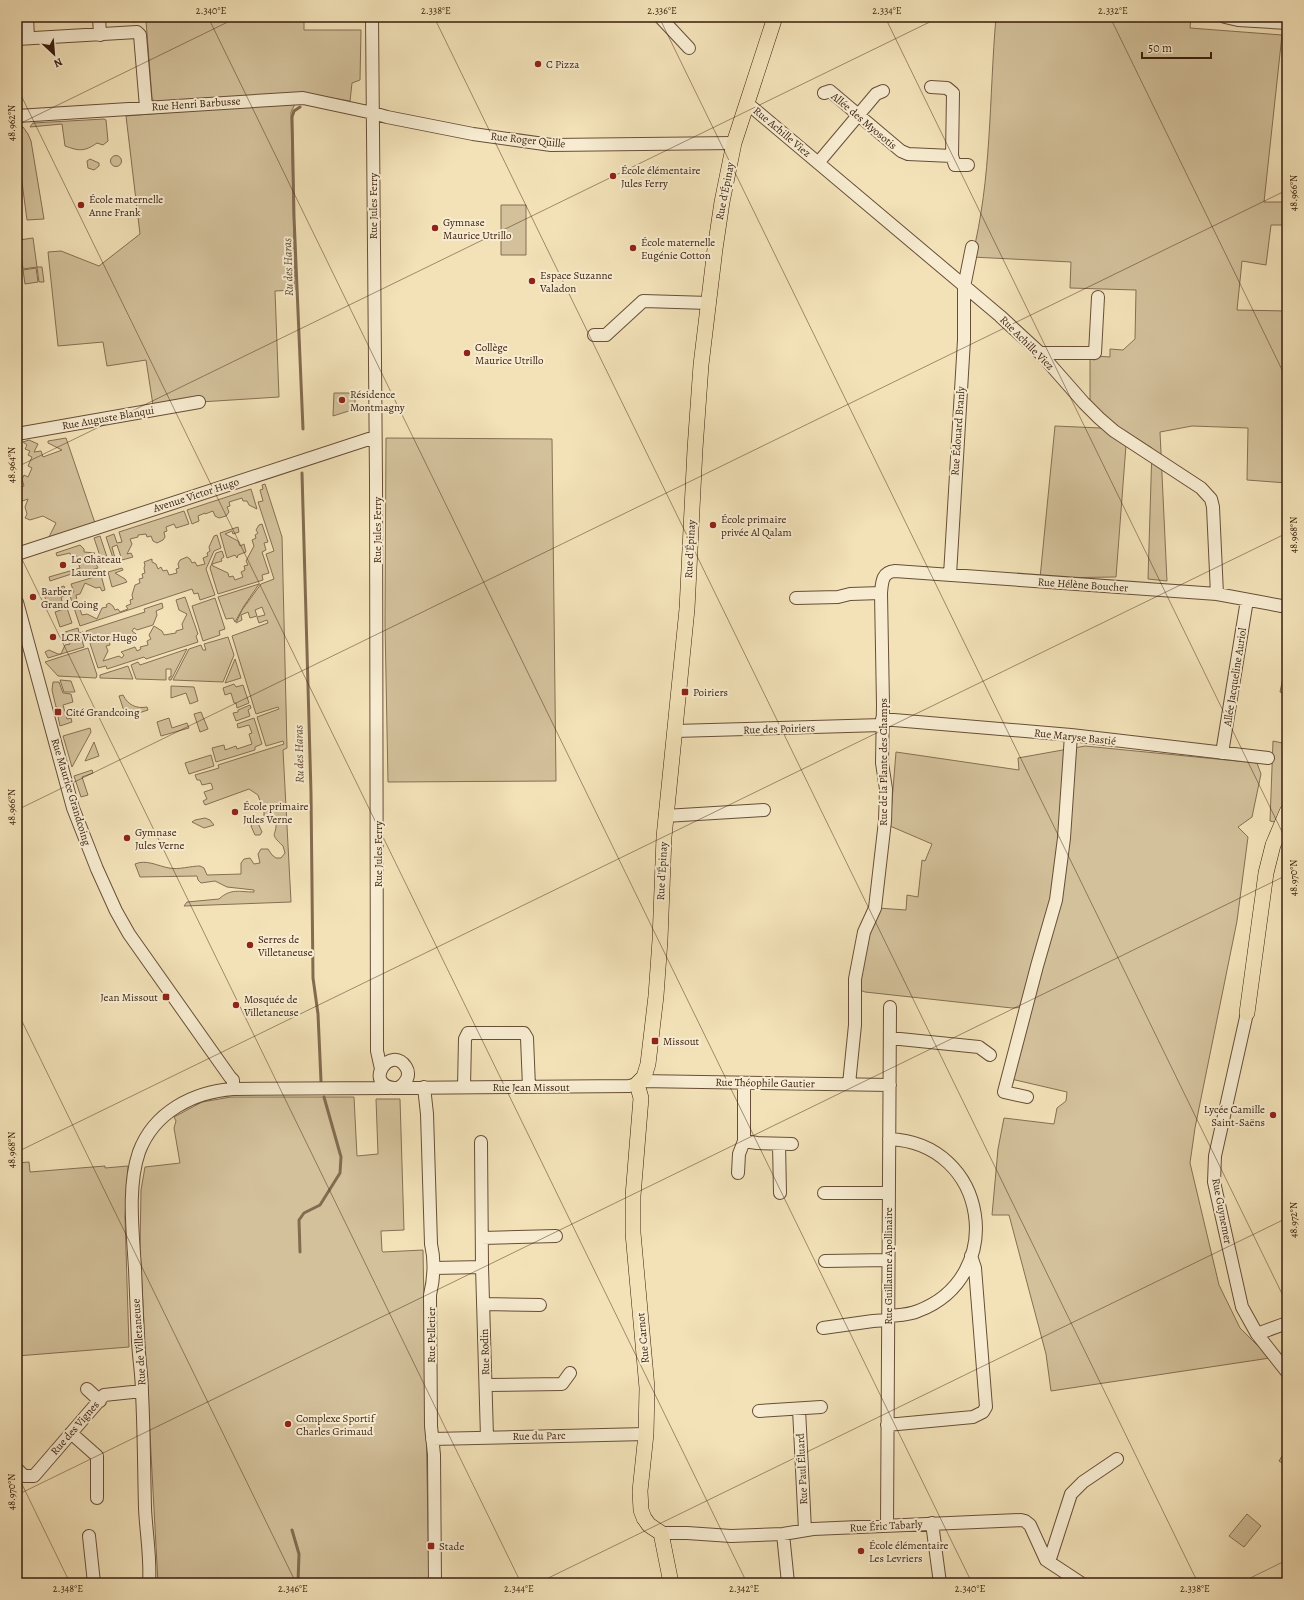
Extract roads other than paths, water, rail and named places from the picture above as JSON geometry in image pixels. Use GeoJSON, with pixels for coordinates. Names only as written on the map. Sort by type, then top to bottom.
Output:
{"type":"FeatureCollection","features":[{"type":"Feature","properties":{"kind":"main road","name":"Rue d'Épinay"},"geometry":{"type":"LineString","coordinates":[[638,1083],[644,1077],[648,1064],[656,996],[665,816],[687,609],[696,433],[702,365],[722,202],[734,143],[776,17]]}},
{"type":"Feature","properties":{"kind":"main road"},"geometry":{"type":"LineString","coordinates":[[1247,1013],[1266,873],[1273,845],[1287,812]]}},
{"type":"Feature","properties":{"kind":"main road","name":"Rue Carnot"},"geometry":{"type":"LineString","coordinates":[[638,1083],[641,1098],[633,1196],[634,1233],[647,1388],[646,1434],[640,1484],[641,1510],[649,1525],[661,1533]]}},
{"type":"Feature","properties":{"kind":"main road"},"geometry":{"type":"LineString","coordinates":[[661,1533],[671,1583]]}},
{"type":"Feature","properties":{"kind":"street"},"geometry":{"type":"LineString","coordinates":[[27,17],[22,39],[138,32],[140,34],[146,107]]}},
{"type":"Feature","properties":{"kind":"street"},"geometry":{"type":"LineString","coordinates":[[99,17],[100,35]]}},
{"type":"Feature","properties":{"kind":"street","name":"Rue Jules Ferry"},"geometry":{"type":"LineString","coordinates":[[372,17],[378,790],[378,1055],[387,1081]]}},
{"type":"Feature","properties":{"kind":"street"},"geometry":{"type":"LineString","coordinates":[[660,17],[689,48]]}},
{"type":"Feature","properties":{"kind":"street"},"geometry":{"type":"LineString","coordinates":[[1225,17],[1238,20],[1287,23]]}},
{"type":"Feature","properties":{"kind":"street"},"geometry":{"type":"LineString","coordinates":[[930,87],[947,88],[954,93],[952,156],[955,165],[968,165]]}},
{"type":"Feature","properties":{"kind":"street"},"geometry":{"type":"LineString","coordinates":[[818,163],[876,94],[883,90]]}},
{"type":"Feature","properties":{"kind":"street","name":"Allée des Myosotis"},"geometry":{"type":"LineString","coordinates":[[824,93],[830,91],[901,151],[908,154],[952,156]]}},
{"type":"Feature","properties":{"kind":"street","name":"Rue Henri Barbusse"},"geometry":{"type":"LineString","coordinates":[[17,116],[303,98],[373,113]]}},
{"type":"Feature","properties":{"kind":"street","name":"Rue Achille Viez"},"geometry":{"type":"LineString","coordinates":[[747,103],[1000,316],[1040,354],[1084,403],[1114,431],[1188,478],[1208,494],[1213,506],[1217,594]]}},
{"type":"Feature","properties":{"kind":"street","name":"Rue Roger Quille"},"geometry":{"type":"LineString","coordinates":[[373,113],[473,134],[551,145],[734,143]]}},
{"type":"Feature","properties":{"kind":"street","name":"Rue Édouard Branly"},"geometry":{"type":"LineString","coordinates":[[950,575],[964,340],[964,287],[972,247]]}},
{"type":"Feature","properties":{"kind":"street"},"geometry":{"type":"LineString","coordinates":[[1040,354],[1095,352],[1098,298]]}},
{"type":"Feature","properties":{"kind":"street"},"geometry":{"type":"LineString","coordinates":[[594,336],[606,335],[643,301],[709,303]]}},
{"type":"Feature","properties":{"kind":"street","name":"Rue Auguste Blanqui"},"geometry":{"type":"LineString","coordinates":[[17,434],[199,402]]}},
{"type":"Feature","properties":{"kind":"street","name":"Avenue Victor Hugo"},"geometry":{"type":"LineString","coordinates":[[17,554],[375,437]]}},
{"type":"Feature","properties":{"kind":"street","name":"Rue de la Plante des Champs"},"geometry":{"type":"LineString","coordinates":[[849,1084],[855,1025],[855,978],[864,932],[875,908],[883,845],[886,789],[882,762],[881,593],[884,575],[889,572],[950,575]]}},
{"type":"Feature","properties":{"kind":"street","name":"Rue Hélène Boucher"},"geometry":{"type":"LineString","coordinates":[[950,575],[1217,594]]}},
{"type":"Feature","properties":{"kind":"street"},"geometry":{"type":"LineString","coordinates":[[796,598],[838,597],[850,594],[881,593]]}},
{"type":"Feature","properties":{"kind":"street"},"geometry":{"type":"LineString","coordinates":[[1217,594],[1287,607]]}},
{"type":"Feature","properties":{"kind":"street","name":"Allée Jacqueline Auriol"},"geometry":{"type":"LineString","coordinates":[[1222,753],[1247,600]]}},
{"type":"Feature","properties":{"kind":"street","name":"Rue Maurice Grandcoing"},"geometry":{"type":"LineString","coordinates":[[17,602],[73,808],[86,844],[106,890],[129,934],[233,1080],[233,1089]]}},
{"type":"Feature","properties":{"kind":"street","name":"Rue des Poiriers"},"geometry":{"type":"LineString","coordinates":[[675,731],[882,722]]}},
{"type":"Feature","properties":{"kind":"street","name":"Rue Maryse Bastié"},"geometry":{"type":"LineString","coordinates":[[882,722],[1071,736],[1268,758]]}},
{"type":"Feature","properties":{"kind":"street"},"geometry":{"type":"LineString","coordinates":[[1027,1097],[1004,1092],[1056,900],[1064,838],[1071,736]]}},
{"type":"Feature","properties":{"kind":"street"},"geometry":{"type":"LineString","coordinates":[[665,816],[764,810]]}},
{"type":"Feature","properties":{"kind":"street","name":"Rue Guillaume Apollinaire"},"geometry":{"type":"LineString","coordinates":[[887,1526],[890,1007]]}},
{"type":"Feature","properties":{"kind":"street","name":"Rue Guynemer"},"geometry":{"type":"LineString","coordinates":[[1247,1013],[1215,1156],[1214,1182],[1242,1307],[1257,1334],[1287,1372]]}},
{"type":"Feature","properties":{"kind":"street"},"geometry":{"type":"LineString","coordinates":[[464,1087],[465,1039],[468,1033],[524,1033],[527,1038],[529,1087]]}},
{"type":"Feature","properties":{"kind":"street"},"geometry":{"type":"LineString","coordinates":[[890,1038],[979,1047],[990,1055]]}},
{"type":"Feature","properties":{"kind":"street"},"geometry":{"type":"LineString","coordinates":[[378,1042],[394,1061]]}},
{"type":"Feature","properties":{"kind":"street"},"geometry":{"type":"LineString","coordinates":[[408,1072],[405,1082],[387,1081],[386,1063],[394,1061],[402,1063],[408,1072],[424,1088]]}},
{"type":"Feature","properties":{"kind":"street","name":"Rue Jean Missout"},"geometry":{"type":"LineString","coordinates":[[169,1111],[206,1093],[218,1090],[233,1089],[363,1088],[387,1081],[412,1089],[464,1087],[628,1086],[638,1083]]}},
{"type":"Feature","properties":{"kind":"street","name":"Rue Théophile Gautier"},"geometry":{"type":"LineString","coordinates":[[638,1083],[890,1085]]}},
{"type":"Feature","properties":{"kind":"street"},"geometry":{"type":"LineString","coordinates":[[738,1173],[739,1154],[744,1141],[744,1083]]}},
{"type":"Feature","properties":{"kind":"street","name":"Rue Pelletier"},"geometry":{"type":"LineString","coordinates":[[424,1088],[427,1114],[431,1244],[434,1256],[433,1282],[430,1295],[432,1439],[434,1455],[435,1583]]}},
{"type":"Feature","properties":{"kind":"street","name":"Rue de Villetaneuse"},"geometry":{"type":"LineString","coordinates":[[149,1583],[145,1508],[142,1391],[138,1343],[133,1223],[134,1170],[139,1152],[147,1136],[154,1125],[169,1111]]}},
{"type":"Feature","properties":{"kind":"street"},"geometry":{"type":"LineString","coordinates":[[824,1328],[874,1321],[909,1314],[928,1307],[955,1286],[965,1270],[971,1256],[975,1242],[975,1209],[970,1195],[957,1172],[949,1163],[928,1148],[914,1142],[889,1139]]}},
{"type":"Feature","properties":{"kind":"street"},"geometry":{"type":"LineString","coordinates":[[744,1141],[792,1144]]}},
{"type":"Feature","properties":{"kind":"street","name":"Rue Rodin"},"geometry":{"type":"LineString","coordinates":[[481,1142],[482,1267],[487,1385],[487,1437]]}},
{"type":"Feature","properties":{"kind":"street"},"geometry":{"type":"LineString","coordinates":[[779,1144],[780,1193]]}},
{"type":"Feature","properties":{"kind":"street"},"geometry":{"type":"LineString","coordinates":[[824,1193],[888,1193]]}},
{"type":"Feature","properties":{"kind":"street"},"geometry":{"type":"LineString","coordinates":[[482,1238],[556,1236]]}},
{"type":"Feature","properties":{"kind":"street"},"geometry":{"type":"LineString","coordinates":[[887,1426],[973,1417],[983,1412],[986,1407],[975,1268],[971,1256]]}},
{"type":"Feature","properties":{"kind":"street"},"geometry":{"type":"LineString","coordinates":[[825,1261],[888,1260]]}},
{"type":"Feature","properties":{"kind":"street"},"geometry":{"type":"LineString","coordinates":[[434,1268],[482,1267]]}},
{"type":"Feature","properties":{"kind":"street"},"geometry":{"type":"LineString","coordinates":[[955,1286],[968,1286],[977,1294]]}},
{"type":"Feature","properties":{"kind":"street"},"geometry":{"type":"LineString","coordinates":[[484,1304],[540,1305]]}},
{"type":"Feature","properties":{"kind":"street"},"geometry":{"type":"LineString","coordinates":[[1257,1334],[1287,1323]]}},
{"type":"Feature","properties":{"kind":"street"},"geometry":{"type":"LineString","coordinates":[[487,1385],[562,1384],[570,1373]]}},
{"type":"Feature","properties":{"kind":"street"},"geometry":{"type":"LineString","coordinates":[[87,1388],[100,1401]]}},
{"type":"Feature","properties":{"kind":"street","name":"Rue des Vignes"},"geometry":{"type":"LineString","coordinates":[[17,1469],[24,1476],[34,1476],[104,1395],[142,1391]]}},
{"type":"Feature","properties":{"kind":"street"},"geometry":{"type":"LineString","coordinates":[[759,1411],[821,1407]]}},
{"type":"Feature","properties":{"kind":"street","name":"Rue Paul Éluard"},"geometry":{"type":"LineString","coordinates":[[799,1409],[805,1530]]}},
{"type":"Feature","properties":{"kind":"street"},"geometry":{"type":"LineString","coordinates":[[71,1433],[97,1456],[97,1498]]}},
{"type":"Feature","properties":{"kind":"street","name":"Rue du Parc"},"geometry":{"type":"LineString","coordinates":[[432,1439],[646,1434]]}},
{"type":"Feature","properties":{"kind":"street"},"geometry":{"type":"LineString","coordinates":[[1049,1562],[1071,1494],[1083,1482],[1118,1458]]}},
{"type":"Feature","properties":{"kind":"street","name":"Rue Éric Tabarly"},"geometry":{"type":"LineString","coordinates":[[661,1533],[731,1536],[783,1534],[805,1530],[932,1523],[1025,1521],[1032,1528],[1044,1556],[1049,1562],[1081,1583]]}},
{"type":"Feature","properties":{"kind":"street"},"geometry":{"type":"LineString","coordinates":[[932,1523],[940,1583]]}},
{"type":"Feature","properties":{"kind":"street"},"geometry":{"type":"LineString","coordinates":[[783,1534],[788,1583]]}},
{"type":"Feature","properties":{"kind":"street"},"geometry":{"type":"LineString","coordinates":[[89,1536],[94,1583]]}},
{"type":"Feature","properties":{"kind":"waterway","name":"Ru des Haras"},"geometry":{"type":"LineString","coordinates":[[300,107],[294,111],[292,117],[294,217],[303,429]]}},
{"type":"Feature","properties":{"kind":"waterway","name":"Ru des Haras"},"geometry":{"type":"LineString","coordinates":[[302,473],[311,793],[313,978],[318,1014],[321,1081]]}},
{"type":"Feature","properties":{"kind":"waterway","name":"Ru des Haras"},"geometry":{"type":"LineString","coordinates":[[300,1252],[299,1220],[304,1213],[320,1205],[340,1173],[341,1157],[324,1097]]}},
{"type":"Feature","properties":{"kind":"waterway","name":"Ru des Haras"},"geometry":{"type":"LineString","coordinates":[[292,1530],[299,1554],[298,1583]]}},
{"type":"Feature","properties":{"kind":"place","name":"C Pizza"},"geometry":{"type":"Point","coordinates":[538,64]}},
{"type":"Feature","properties":{"kind":"place","name":"École élémentaire Jules Ferry"},"geometry":{"type":"Point","coordinates":[613,176]}},
{"type":"Feature","properties":{"kind":"place","name":"École maternelle Anne Frank"},"geometry":{"type":"Point","coordinates":[81,205]}},
{"type":"Feature","properties":{"kind":"place","name":"Gymnase Maurice Utrillo"},"geometry":{"type":"Point","coordinates":[435,228]}},
{"type":"Feature","properties":{"kind":"place","name":"École maternelle Eugénie Cotton"},"geometry":{"type":"Point","coordinates":[633,248]}},
{"type":"Feature","properties":{"kind":"place","name":"Espace Suzanne Valadon"},"geometry":{"type":"Point","coordinates":[532,281]}},
{"type":"Feature","properties":{"kind":"place","name":"Collège Maurice Utrillo"},"geometry":{"type":"Point","coordinates":[467,353]}},
{"type":"Feature","properties":{"kind":"place","name":"Résidence Montmagny"},"geometry":{"type":"Point","coordinates":[342,400]}},
{"type":"Feature","properties":{"kind":"place","name":"École primaire privée Al Qalam"},"geometry":{"type":"Point","coordinates":[713,525]}},
{"type":"Feature","properties":{"kind":"place","name":"Le Château Laurent"},"geometry":{"type":"Point","coordinates":[63,565]}},
{"type":"Feature","properties":{"kind":"place","name":"Barber Grand Coing"},"geometry":{"type":"Point","coordinates":[33,597]}},
{"type":"Feature","properties":{"kind":"place","name":"LCR Victor Hugo"},"geometry":{"type":"Point","coordinates":[53,637]}},
{"type":"Feature","properties":{"kind":"place","name":"Poiriers"},"geometry":{"type":"Point","coordinates":[685,692]}},
{"type":"Feature","properties":{"kind":"place","name":"Cité Grandcoing"},"geometry":{"type":"Point","coordinates":[58,712]}},
{"type":"Feature","properties":{"kind":"place","name":"École primaire Jules Verne"},"geometry":{"type":"Point","coordinates":[235,812]}},
{"type":"Feature","properties":{"kind":"place","name":"Gymnase Jules Verne"},"geometry":{"type":"Point","coordinates":[127,838]}},
{"type":"Feature","properties":{"kind":"place","name":"Serres de Villetaneuse"},"geometry":{"type":"Point","coordinates":[250,945]}},
{"type":"Feature","properties":{"kind":"place","name":"Jean Missout"},"geometry":{"type":"Point","coordinates":[166,997]}},
{"type":"Feature","properties":{"kind":"place","name":"Mosquée de Villetaneuse"},"geometry":{"type":"Point","coordinates":[236,1005]}},
{"type":"Feature","properties":{"kind":"place","name":"Missout"},"geometry":{"type":"Point","coordinates":[655,1041]}},
{"type":"Feature","properties":{"kind":"place","name":"Lycée Camille Saint-Saëns"},"geometry":{"type":"Point","coordinates":[1273,1115]}},
{"type":"Feature","properties":{"kind":"place","name":"Complexe Sportif Charles Grimaud"},"geometry":{"type":"Point","coordinates":[288,1424]}},
{"type":"Feature","properties":{"kind":"place","name":"Stade"},"geometry":{"type":"Point","coordinates":[431,1546]}},
{"type":"Feature","properties":{"kind":"place","name":"École élémentaire Les Levriers"},"geometry":{"type":"Point","coordinates":[861,1551]}}]}
